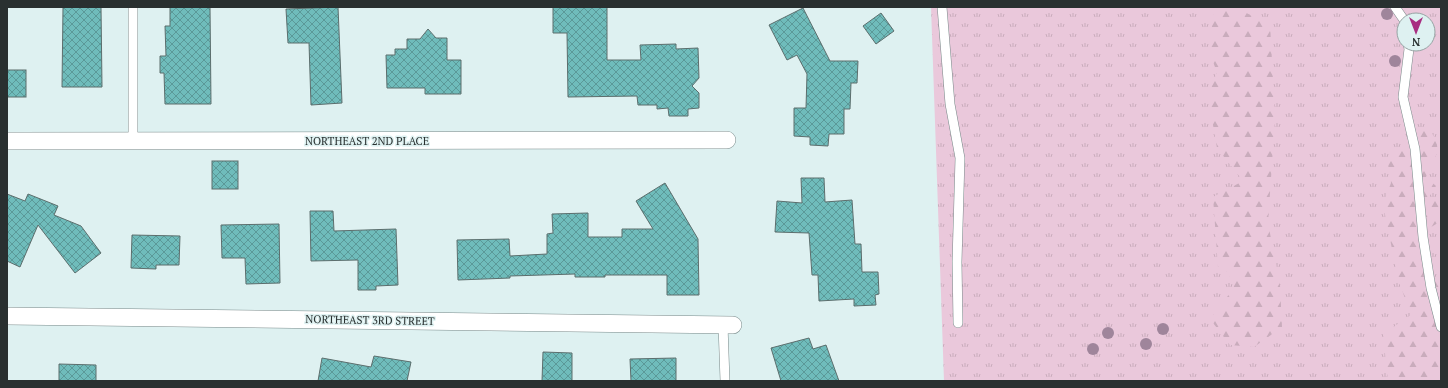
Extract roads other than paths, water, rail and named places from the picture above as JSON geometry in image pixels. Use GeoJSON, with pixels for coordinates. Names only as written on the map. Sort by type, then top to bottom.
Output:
{"type":"FeatureCollection","features":[{"type":"Feature","properties":{"kind":"street","name":"NORTHEAST 2ND PLACE"},"geometry":{"type":"LineString","coordinates":[[7,141],[726,140]]}},
{"type":"Feature","properties":{"kind":"street","name":"NORTHEAST 3RD STREET"},"geometry":{"type":"LineString","coordinates":[[7,316],[728,325]]}},
{"type":"Feature","properties":{"kind":"lane"},"geometry":{"type":"LineString","coordinates":[[133,7],[133,141]]}},
{"type":"Feature","properties":{"kind":"lane"},"geometry":{"type":"LineString","coordinates":[[942,7],[950,104],[960,158],[957,262],[958,323]]}},
{"type":"Feature","properties":{"kind":"lane"},"geometry":{"type":"LineString","coordinates":[[1408,52],[1403,97],[1415,149],[1423,237],[1431,288],[1441,327]]}},
{"type":"Feature","properties":{"kind":"lane"},"geometry":{"type":"LineString","coordinates":[[725,381],[728,325]]}}]}
